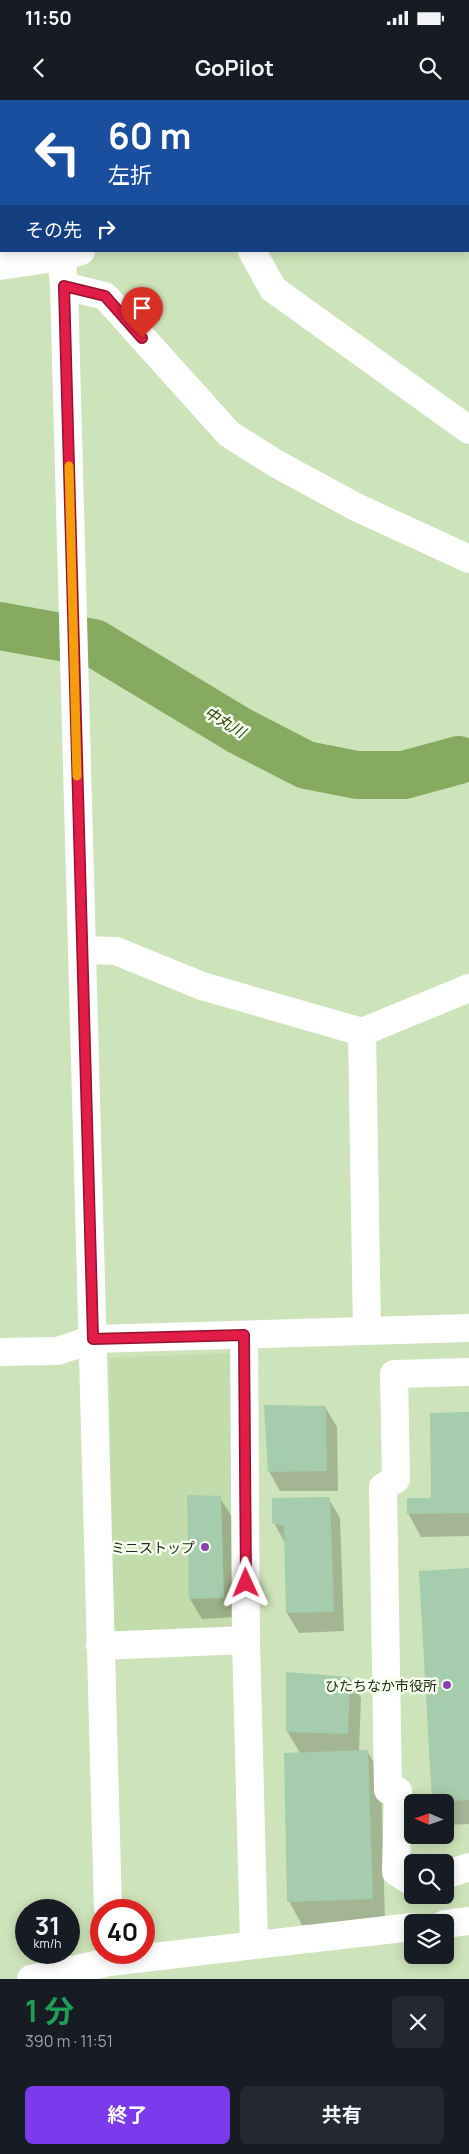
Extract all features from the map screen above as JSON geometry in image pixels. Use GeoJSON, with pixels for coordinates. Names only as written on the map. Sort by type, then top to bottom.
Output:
{"type":"FeatureCollection","features":[{"type":"Feature","properties":{"kind":"street"},"geometry":{"type":"LineString","coordinates":[[253,252],[273,289],[469,430]]}},
{"type":"Feature","properties":{"kind":"street"},"geometry":{"type":"LineString","coordinates":[[0,266],[68,253],[64,286],[108,1899]]}},
{"type":"Feature","properties":{"kind":"street"},"geometry":{"type":"LineString","coordinates":[[64,286],[105,296],[229,434],[275,463],[356,507],[469,559]]}},
{"type":"Feature","properties":{"kind":"street"},"geometry":{"type":"LineString","coordinates":[[82,950],[116,951],[202,986],[362,1032],[469,988]]}},
{"type":"Feature","properties":{"kind":"street"},"geometry":{"type":"LineString","coordinates":[[362,1032],[367,1331]]}},
{"type":"Feature","properties":{"kind":"street"},"geometry":{"type":"LineString","coordinates":[[0,1352],[58,1351],[93,1339],[469,1328]]}},
{"type":"Feature","properties":{"kind":"street"},"geometry":{"type":"LineString","coordinates":[[244,1335],[246,1640],[254,1944]]}},
{"type":"Feature","properties":{"kind":"street"},"geometry":{"type":"LineString","coordinates":[[404,1877],[396,1872],[398,1791],[388,1790],[383,1487],[396,1479],[394,1374],[469,1372]]}},
{"type":"Feature","properties":{"kind":"street"},"geometry":{"type":"LineString","coordinates":[[100,1646],[246,1640]]}},
{"type":"Feature","properties":{"kind":"street"},"geometry":{"type":"LineString","coordinates":[[454,1872],[469,1867]]}},
{"type":"Feature","properties":{"kind":"street"},"geometry":{"type":"LineString","coordinates":[[454,1923],[469,1922]]}},
{"type":"Feature","properties":{"kind":"street"},"geometry":{"type":"LineString","coordinates":[[155,1958],[254,1944],[404,1929]]}},
{"type":"Feature","properties":{"kind":"street"},"geometry":{"type":"LineString","coordinates":[[31,1979],[109,1964]]}},
{"type":"Feature","properties":{"kind":"shaded area"},"geometry":{"type":"Polygon","coordinates":[[[232,1353],[232,1628],[112,1631],[109,1358],[232,1353]]]}},
{"type":"Feature","properties":{"kind":"building"},"geometry":{"type":"Polygon","coordinates":[[[264,1405],[326,1406],[327,1471],[268,1472],[264,1405]]]}},
{"type":"Feature","properties":{"kind":"building"},"geometry":{"type":"Polygon","coordinates":[[[469,1412],[469,1513],[407,1514],[407,1498],[431,1498],[430,1413],[469,1412]]]}},
{"type":"Feature","properties":{"kind":"building","name":"ミニストップ"},"geometry":{"type":"Polygon","coordinates":[[[187,1495],[221,1496],[224,1598],[189,1599],[187,1495]]]}},
{"type":"Feature","properties":{"kind":"building"},"geometry":{"type":"Polygon","coordinates":[[[330,1497],[334,1612],[286,1613],[284,1526],[272,1523],[272,1498],[330,1497]]]}},
{"type":"Feature","properties":{"kind":"building","name":"ひたちなか市役所"},"geometry":{"type":"Polygon","coordinates":[[[469,1568],[469,1800],[454,1801],[454,1794],[432,1794],[419,1571],[469,1568]]]}},
{"type":"Feature","properties":{"kind":"building"},"geometry":{"type":"Polygon","coordinates":[[[286,1672],[350,1677],[348,1734],[286,1732],[286,1672]]]}},
{"type":"Feature","properties":{"kind":"building"},"geometry":{"type":"Polygon","coordinates":[[[368,1750],[373,1899],[287,1902],[284,1753],[368,1750]]]}},
{"type":"Feature","properties":{"kind":"waterway","name":"中丸川"},"geometry":{"type":"LineString","coordinates":[[0,626],[94,643],[240,731],[306,765],[357,775],[404,775],[459,760]]}},
{"type":"Feature","properties":{"kind":"slow traffic"},"geometry":{"type":"LineString","coordinates":[[69,466],[77,776]]}},
{"type":"Feature","properties":{"kind":"place","name":"ミニストップ"},"geometry":{"type":"Point","coordinates":[205,1547]}},
{"type":"Feature","properties":{"kind":"place","name":"ひたちなか市役所"},"geometry":{"type":"Point","coordinates":[447,1685]}},
{"type":"Feature","properties":{"kind":"route"},"geometry":{"type":"LineString","coordinates":[[142,338],[105,296],[64,286],[93,1339],[244,1335],[246,1583]]}}]}
